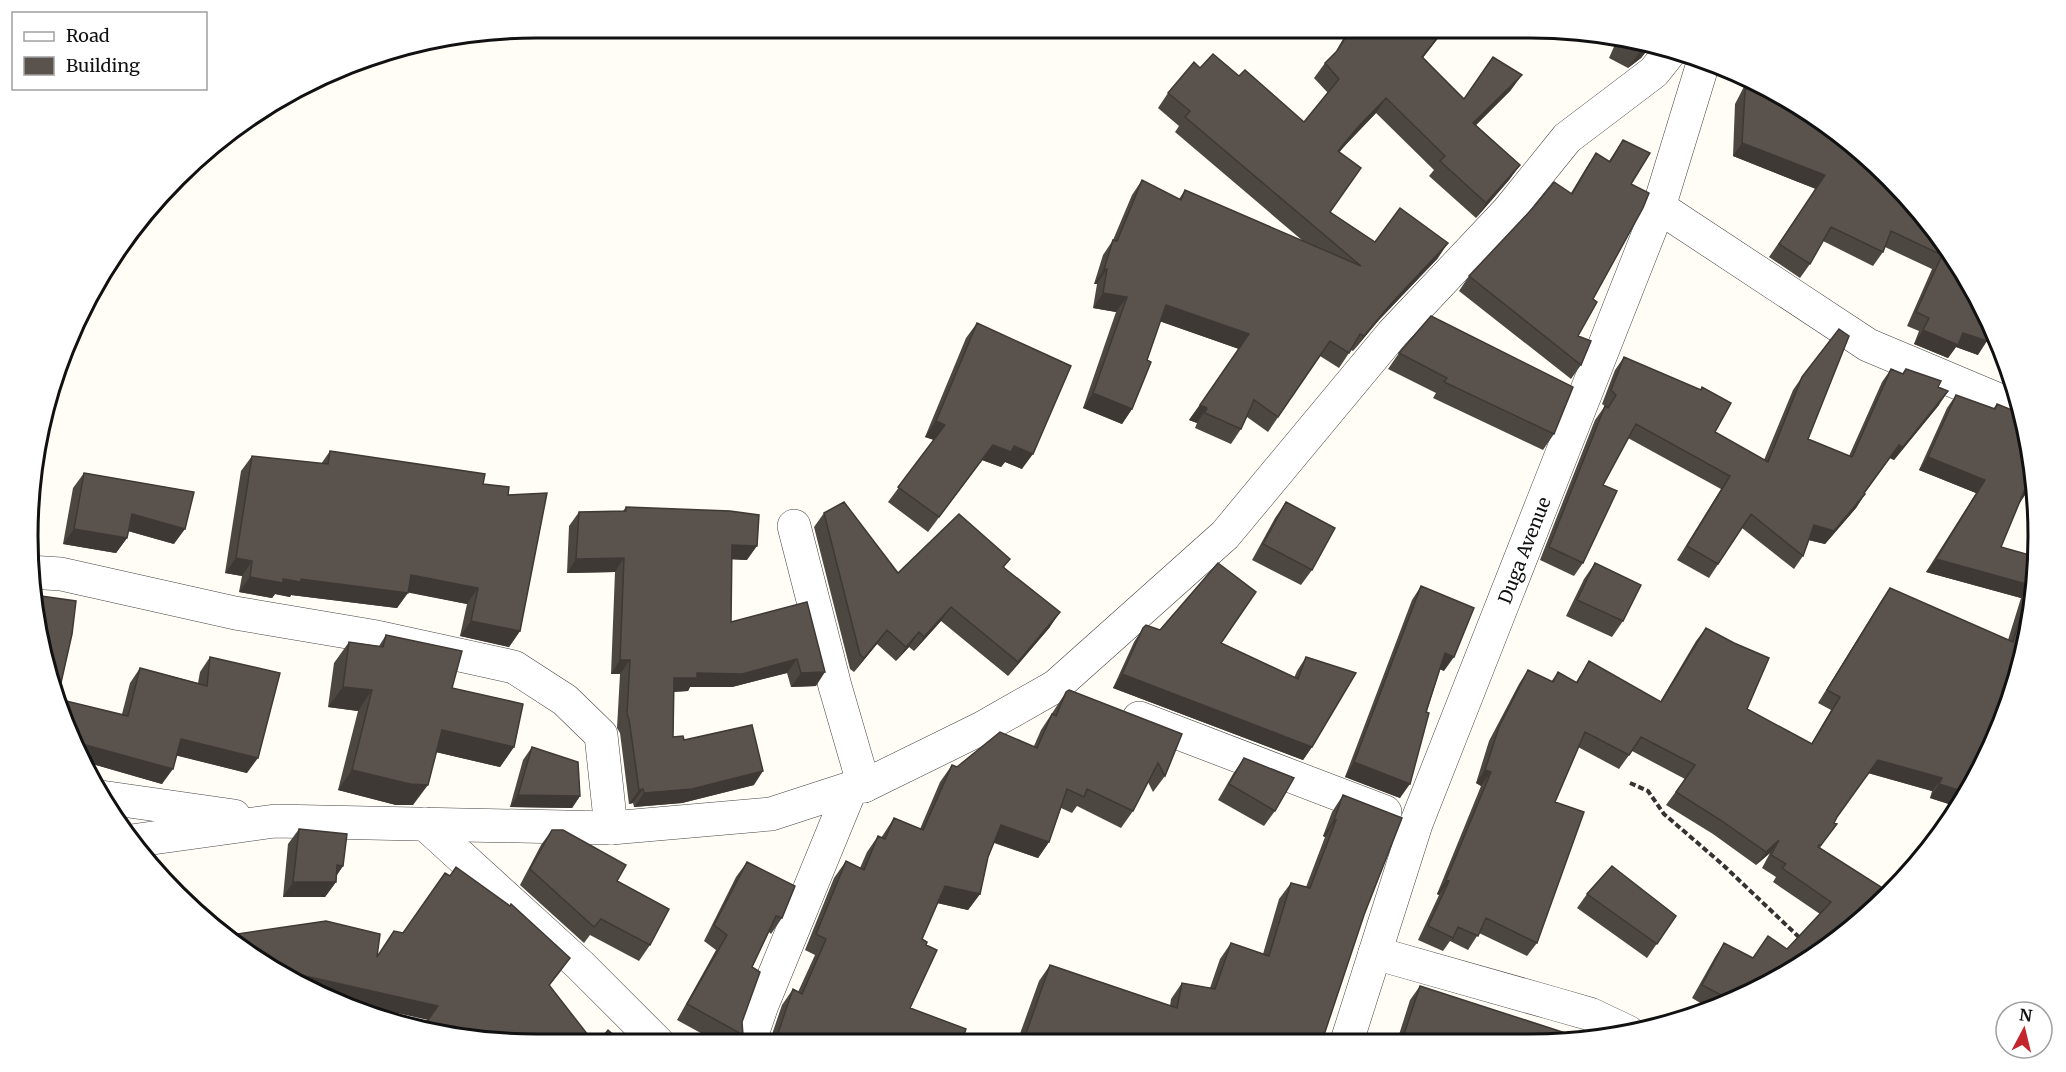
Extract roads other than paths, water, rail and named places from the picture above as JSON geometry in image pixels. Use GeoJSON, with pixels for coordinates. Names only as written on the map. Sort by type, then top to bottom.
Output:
{"type":"FeatureCollection","features":[{"type":"Feature","properties":{"kind":"street"},"geometry":{"type":"LineString","coordinates":[[113,799],[274,821],[611,828],[771,814],[858,787],[982,728],[1056,686],[1225,535],[1392,334],[1508,211],[1567,138],[1654,72],[1666,56]]}},
{"type":"Feature","properties":{"kind":"street","name":"Duga Avenue"},"geometry":{"type":"LineString","coordinates":[[1349,1034],[1416,824],[1659,207],[1702,68]]}},
{"type":"Feature","properties":{"kind":"street"},"geometry":{"type":"LineString","coordinates":[[1659,207],[1868,345],[2011,405]]}},
{"type":"Feature","properties":{"kind":"street"},"geometry":{"type":"LineString","coordinates":[[752,1034],[858,787],[794,526]]}},
{"type":"Feature","properties":{"kind":"street"},"geometry":{"type":"LineString","coordinates":[[39,573],[61,574],[235,613],[377,637],[514,667],[565,700],[601,735],[611,828]]}},
{"type":"Feature","properties":{"kind":"street"},"geometry":{"type":"LineString","coordinates":[[1056,686],[1416,824]]}},
{"type":"Feature","properties":{"kind":"street"},"geometry":{"type":"LineString","coordinates":[[141,840],[274,821]]}},
{"type":"Feature","properties":{"kind":"street"},"geometry":{"type":"LineString","coordinates":[[425,824],[580,965],[649,1034]]}},
{"type":"Feature","properties":{"kind":"street"},"geometry":{"type":"LineString","coordinates":[[1375,953],[1590,1014],[1617,1027]]}}]}
